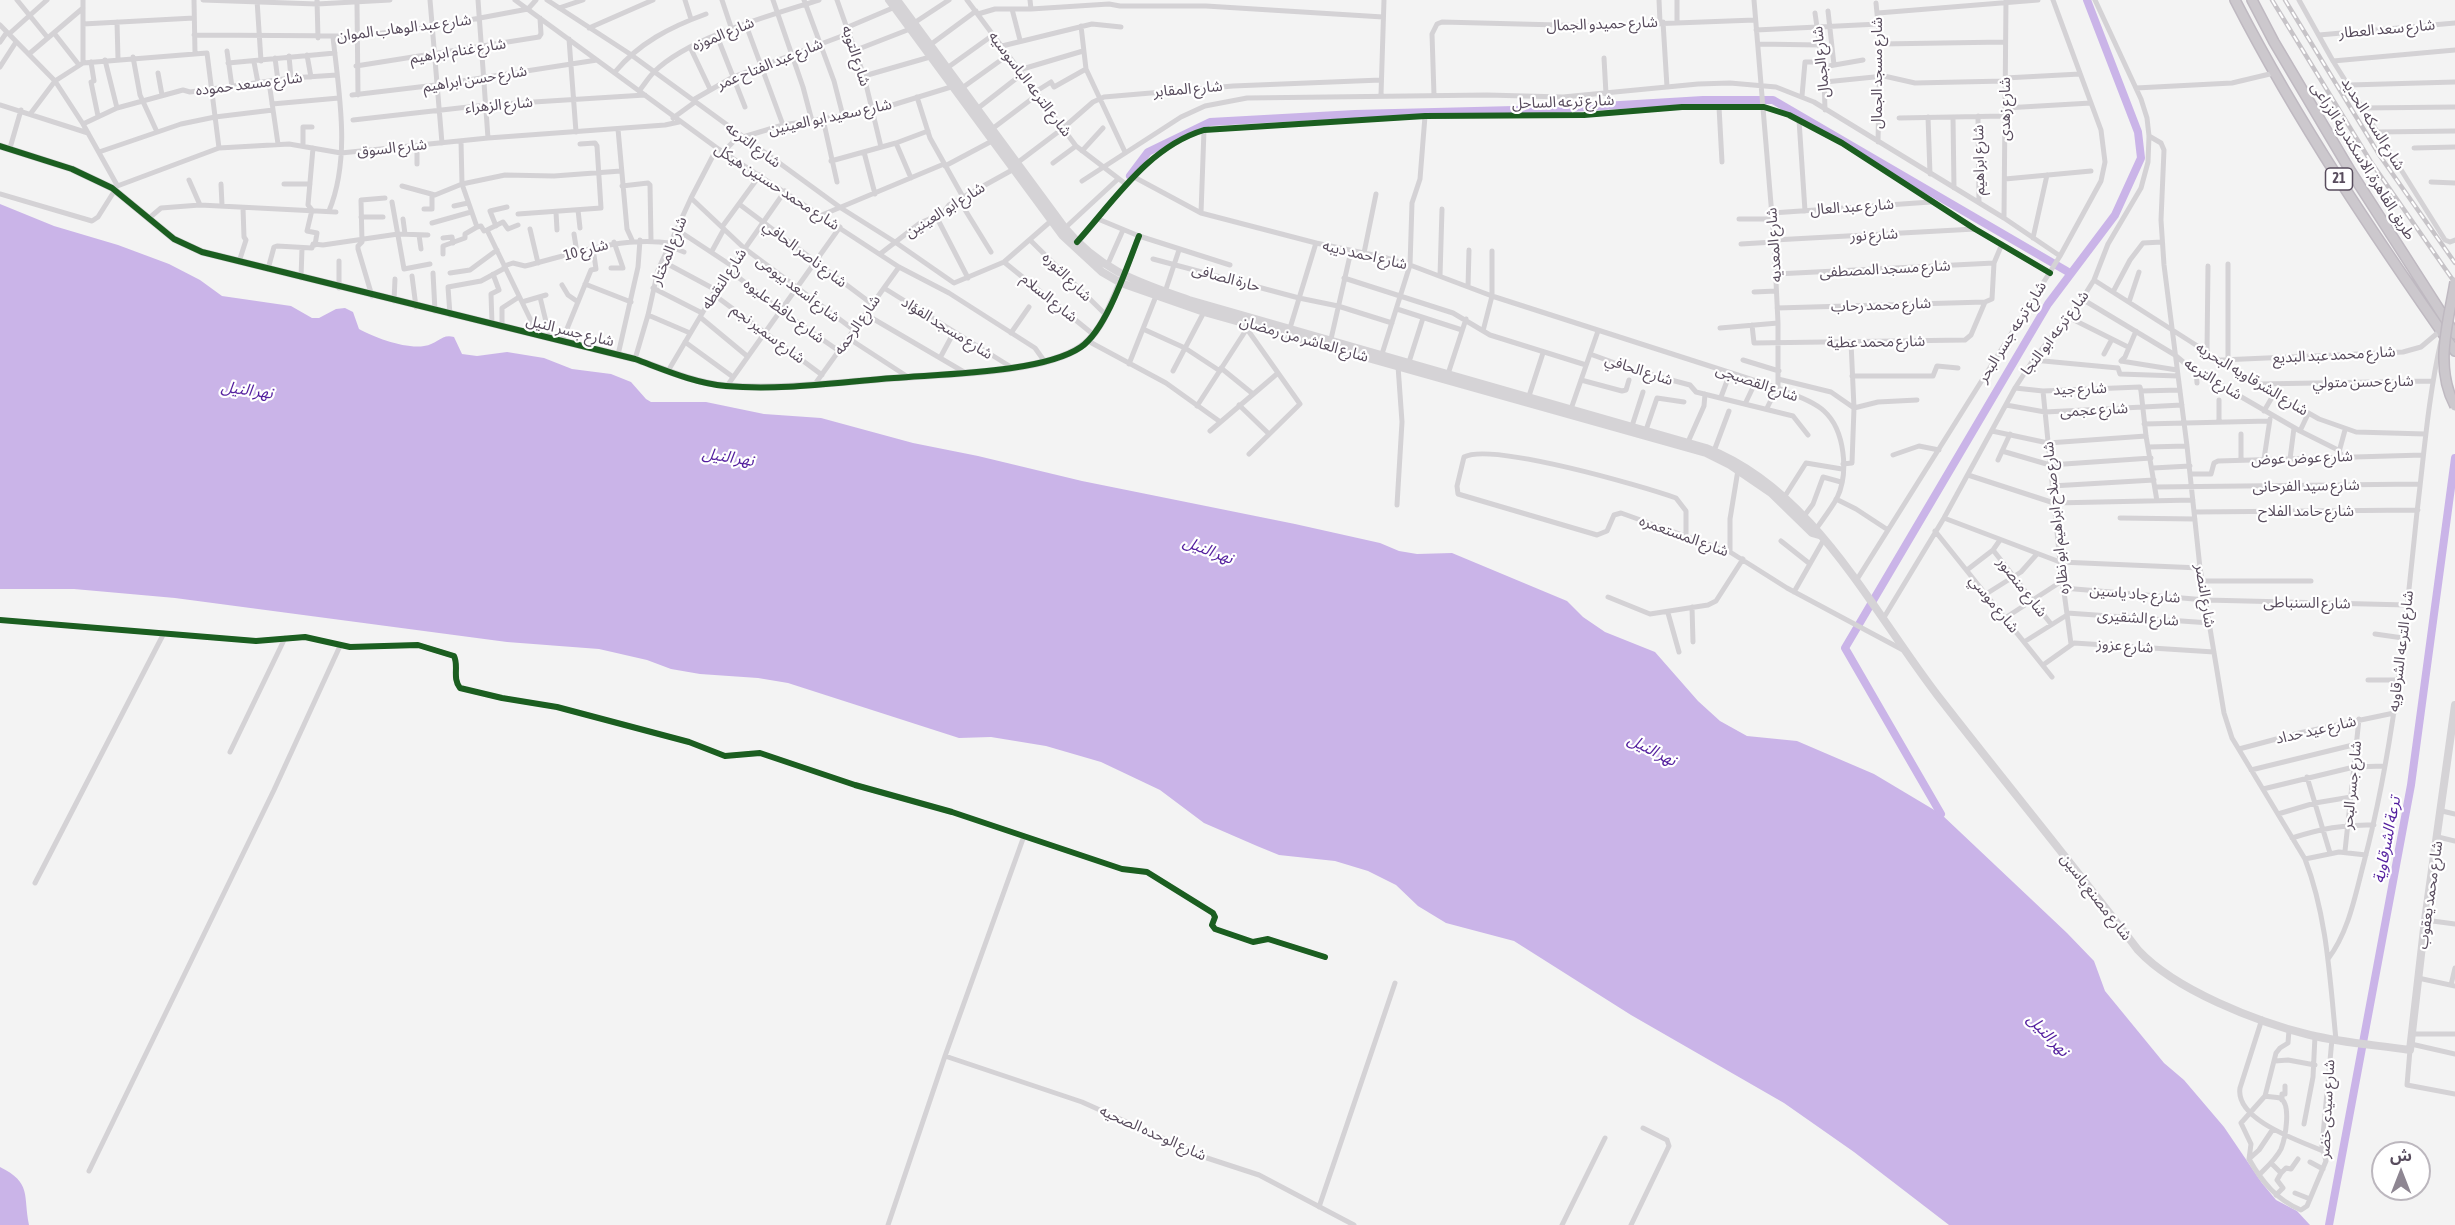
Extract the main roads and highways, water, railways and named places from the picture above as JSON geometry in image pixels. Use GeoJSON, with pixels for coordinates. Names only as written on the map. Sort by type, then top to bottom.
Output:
{"type":"FeatureCollection","features":[{"type":"Feature","properties":{"kind":"highway","name":"طريق القاهرة, الاسكندرية الزراعى"},"geometry":{"type":"LineString","coordinates":[[2235,0],[2274,73],[2368,223],[2455,351]]}},
{"type":"Feature","properties":{"kind":"highway","name":"طريق القاهرة, الاسكندرية الزراعى"},"geometry":{"type":"LineString","coordinates":[[2252,0],[2350,172],[2455,334]]}},
{"type":"Feature","properties":{"kind":"highway"},"geometry":{"type":"LineString","coordinates":[[2455,282],[2442,363],[2446,385],[2455,406]]}},
{"type":"Feature","properties":{"kind":"main road","name":"شارع العاشر من رمضان"},"geometry":{"type":"LineString","coordinates":[[894,2],[978,109],[1051,221],[1090,262],[1156,296],[1248,327],[1398,366],[1706,453],[1738,470],[1778,498],[1812,533],[1819,535]]}},
{"type":"Feature","properties":{"kind":"main road","name":"شارع العاشر من رمضان"},"geometry":{"type":"LineString","coordinates":[[912,26],[930,57],[992,141],[1077,242],[1122,279],[1222,310],[1529,396],[1714,451],[1738,462],[1785,496],[1804,516],[1876,609]]}},
{"type":"Feature","properties":{"kind":"main road","name":"شارع مصنع ياسين"},"geometry":{"type":"LineString","coordinates":[[1876,609],[1905,651],[2148,961],[2185,987],[2289,1029],[2334,1040],[2411,1047]]}},
{"type":"Feature","properties":{"kind":"main road","name":"شارع محمد يعقوب"},"geometry":{"type":"LineString","coordinates":[[2411,1047],[2425,920],[2442,812],[2455,705]]}},
{"type":"Feature","properties":{"kind":"water","name":"نهر النيل"},"geometry":{"type":"Polygon","coordinates":[[[0,204],[54,226],[118,245],[169,264],[200,280],[222,296],[291,306],[312,318],[319,318],[336,309],[345,308],[353,312],[359,329],[400,344],[424,346],[450,336],[454,337],[462,354],[477,356],[507,352],[544,358],[572,369],[611,374],[631,382],[651,402],[706,402],[764,414],[821,418],[913,443],[1082,481],[1295,524],[1380,543],[1399,551],[1417,554],[1452,553],[1567,601],[1583,617],[1605,632],[1655,652],[1698,701],[1720,721],[1747,736],[1797,741],[1874,774],[1941,814],[2094,961],[2105,991],[2164,1063],[2184,1080],[2224,1127],[2262,1183],[2276,1200],[2297,1211],[2310,1225],[1949,1225],[1854,1152],[1784,1103],[1631,1015],[1514,941],[1446,923],[1418,906],[1396,885],[1368,871],[1335,861],[1279,855],[1257,846],[1204,823],[1160,790],[1101,762],[1046,746],[991,737],[959,738],[788,683],[671,669],[647,660],[599,649],[507,642],[175,598],[74,589],[0,589],[0,204]]]}},
{"type":"Feature","properties":{"kind":"water"},"geometry":{"type":"Polygon","coordinates":[[[0,1167],[22,1184],[29,1225],[0,1225],[0,1167]]]}},
{"type":"Feature","properties":{"kind":"waterway"},"geometry":{"type":"LineString","coordinates":[[1941,814],[1845,648],[2048,304],[2115,215],[2141,158],[2138,132],[2087,0]]}},
{"type":"Feature","properties":{"kind":"waterway"},"geometry":{"type":"LineString","coordinates":[[1130,176],[1148,152],[1210,122],[1355,114],[1554,109],[1703,100],[1773,100],[2070,273]]}},
{"type":"Feature","properties":{"kind":"waterway","name":"ترعة الشرقاوية"},"geometry":{"type":"LineString","coordinates":[[2329,1225],[2411,785],[2455,458]]}},
{"type":"Feature","properties":{"kind":"railway"},"geometry":{"type":"LineString","coordinates":[[2272,0],[2371,162],[2455,283]]}},
{"type":"Feature","properties":{"kind":"railway"},"geometry":{"type":"LineString","coordinates":[[2285,0],[2380,156],[2455,263]]}}]}
